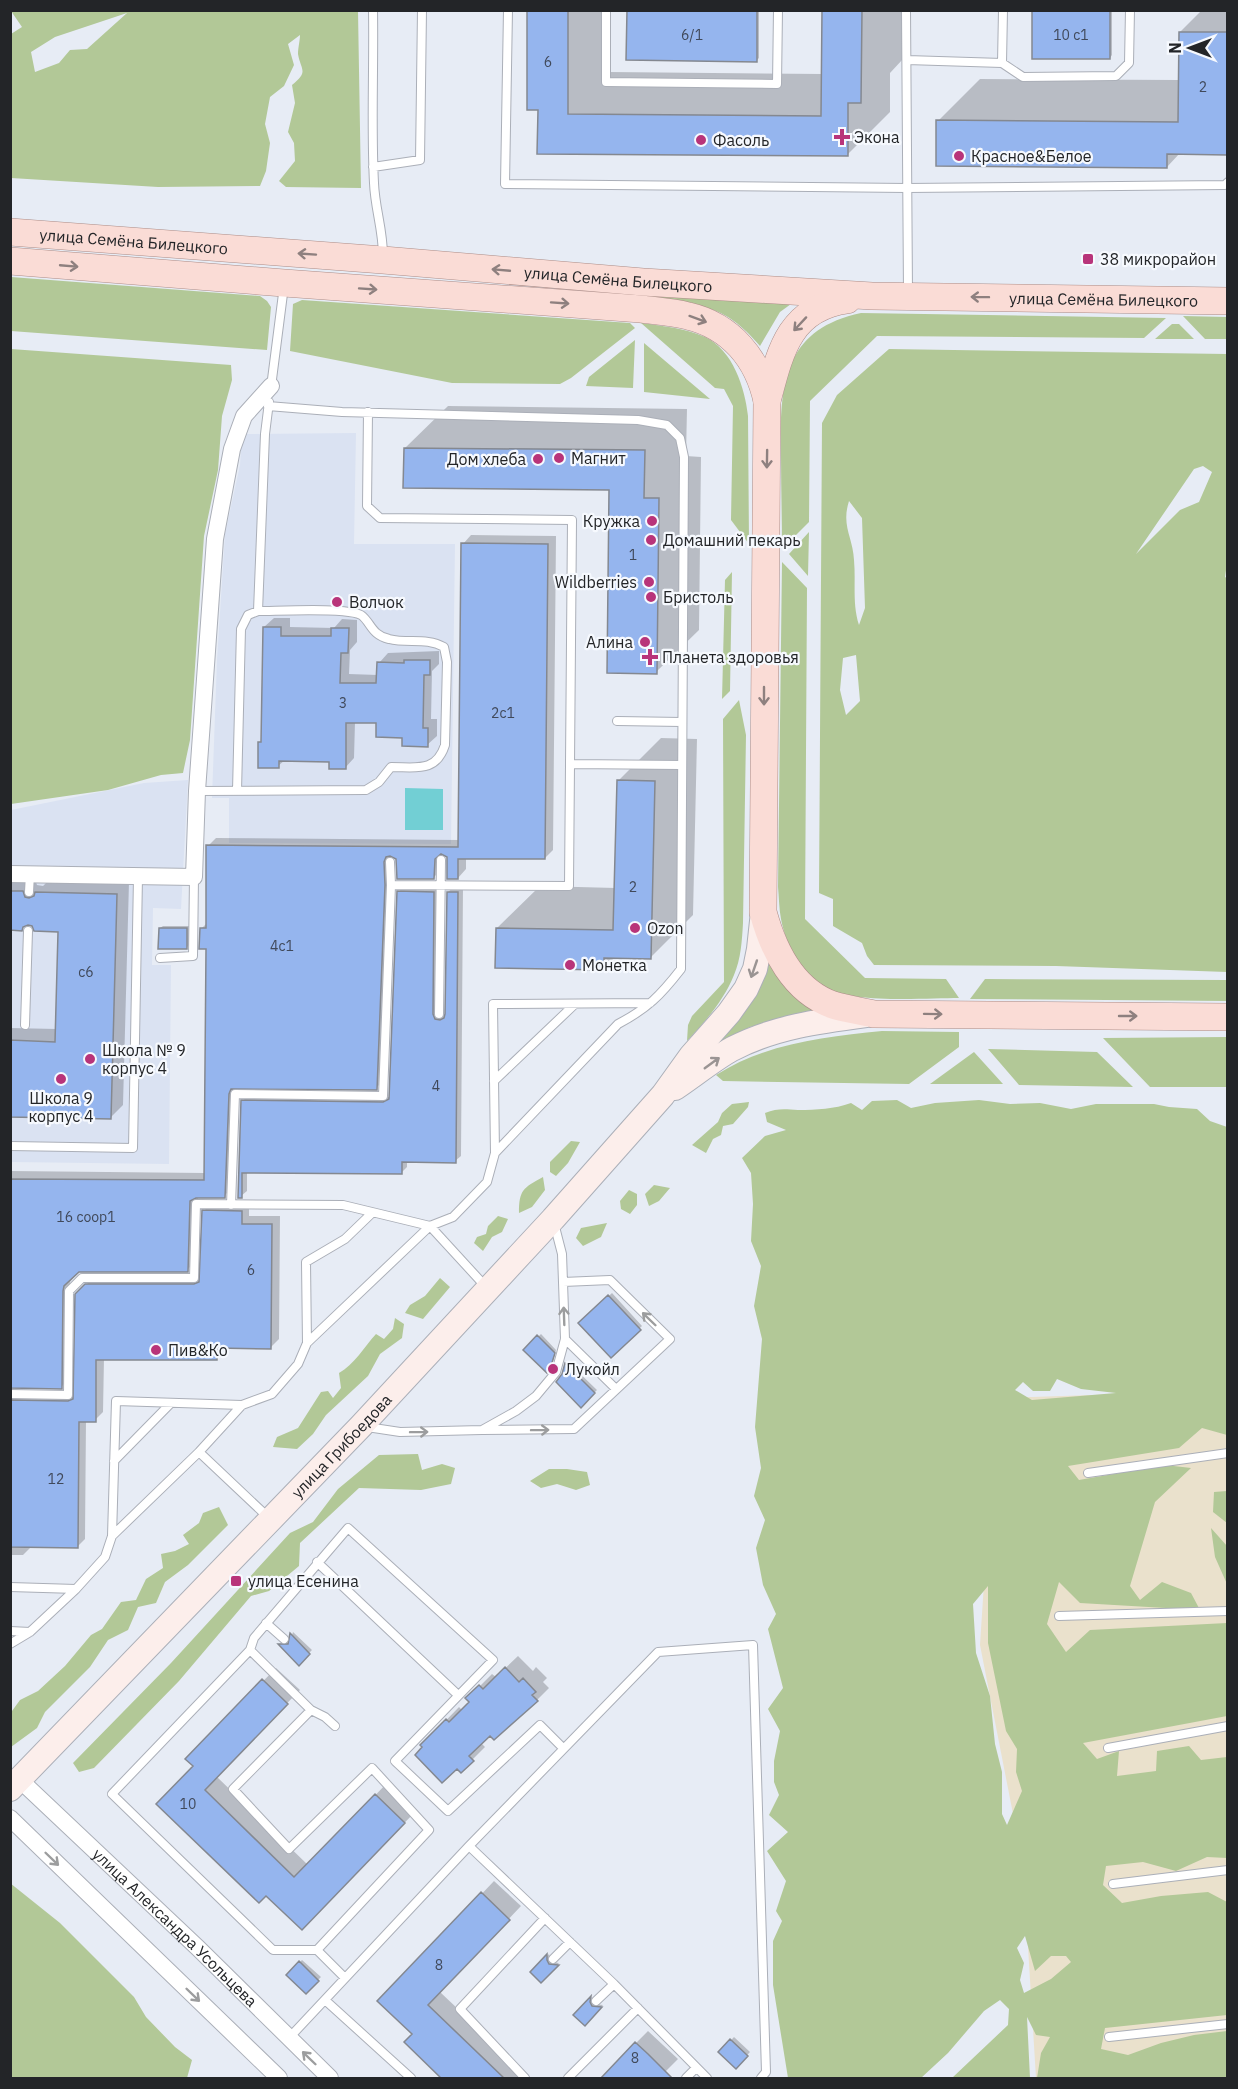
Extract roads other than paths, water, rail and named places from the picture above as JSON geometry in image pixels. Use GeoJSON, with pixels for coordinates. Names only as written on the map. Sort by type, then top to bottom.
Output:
{"type":"FeatureCollection","features":[{"type":"Feature","properties":{"kind":"main road","name":"улица Семёна Билецкого"},"geometry":{"type":"LineString","coordinates":[[10,232],[643,282],[872,296],[1227,301]]}},
{"type":"Feature","properties":{"kind":"main road","name":"улица Семёна Билецкого"},"geometry":{"type":"LineString","coordinates":[[10,261],[641,309],[688,316],[713,325],[745,350],[763,381],[767,401]]}},
{"type":"Feature","properties":{"kind":"main road"},"geometry":{"type":"LineString","coordinates":[[663,1095],[691,1056],[729,1013],[746,989],[755,969],[759,950],[763,912],[767,401],[777,362],[786,340],[808,315],[820,306],[872,296]]}},
{"type":"Feature","properties":{"kind":"main road"},"geometry":{"type":"LineString","coordinates":[[763,912],[770,939],[798,981],[819,998],[833,1005],[874,1014]]}},
{"type":"Feature","properties":{"kind":"main road"},"geometry":{"type":"LineString","coordinates":[[663,1095],[730,1050],[756,1038],[817,1022],[874,1014],[1227,1017]]}},
{"type":"Feature","properties":{"kind":"main road","name":"улица Грибоедова"},"geometry":{"type":"LineString","coordinates":[[15,1784],[361,1425],[553,1220],[663,1095]]}},
{"type":"Feature","properties":{"kind":"street"},"geometry":{"type":"LineString","coordinates":[[10,874],[194,877],[196,791],[215,539],[232,449],[244,416],[271,386]]}},
{"type":"Feature","properties":{"kind":"street","name":"улица Александра Усольцева"},"geometry":{"type":"LineString","coordinates":[[15,1784],[198,1948],[330,2079]]}},
{"type":"Feature","properties":{"kind":"street"},"geometry":{"type":"LineString","coordinates":[[10,1818],[279,2079]]}},
{"type":"Feature","properties":{"kind":"lane"},"geometry":{"type":"LineString","coordinates":[[373,10],[374,199],[383,235],[383,260]]}},
{"type":"Feature","properties":{"kind":"lane"},"geometry":{"type":"LineString","coordinates":[[373,167],[420,160],[422,10]]}},
{"type":"Feature","properties":{"kind":"lane"},"geometry":{"type":"LineString","coordinates":[[508,10],[504,184],[907,188],[1225,185],[1227,182]]}},
{"type":"Feature","properties":{"kind":"lane"},"geometry":{"type":"LineString","coordinates":[[606,10],[606,82],[777,84],[778,10]]}},
{"type":"Feature","properties":{"kind":"lane"},"geometry":{"type":"LineString","coordinates":[[906,10],[908,296]]}},
{"type":"Feature","properties":{"kind":"lane"},"geometry":{"type":"LineString","coordinates":[[1002,63],[1003,10]]}},
{"type":"Feature","properties":{"kind":"lane"},"geometry":{"type":"LineString","coordinates":[[907,60],[1002,63],[1023,77],[1116,76],[1129,63],[1130,10]]}},
{"type":"Feature","properties":{"kind":"lane"},"geometry":{"type":"LineString","coordinates":[[258,611],[265,434],[284,283]]}},
{"type":"Feature","properties":{"kind":"lane"},"geometry":{"type":"LineString","coordinates":[[268,406],[368,412],[638,420],[667,425],[680,438],[684,456],[681,969],[651,1003],[618,1024],[495,1153]]}},
{"type":"Feature","properties":{"kind":"lane"},"geometry":{"type":"LineString","coordinates":[[368,412],[367,506],[380,518],[572,520],[569,886],[391,885]]}},
{"type":"Feature","properties":{"kind":"lane"},"geometry":{"type":"LineString","coordinates":[[196,791],[237,791],[366,790],[379,782],[391,767],[428,767],[441,758],[445,745],[447,662],[444,647],[433,641],[388,639],[373,631],[361,615],[345,611],[258,611],[248,615],[241,629],[237,791]]}},
{"type":"Feature","properties":{"kind":"lane"},"geometry":{"type":"LineString","coordinates":[[617,721],[682,722]]}},
{"type":"Feature","properties":{"kind":"lane"},"geometry":{"type":"LineString","coordinates":[[570,764],[681,765]]}},
{"type":"Feature","properties":{"kind":"lane"},"geometry":{"type":"LineString","coordinates":[[439,1014],[441,861]]}},
{"type":"Feature","properties":{"kind":"lane"},"geometry":{"type":"LineString","coordinates":[[231,1205],[235,1094],[383,1096],[390,862]]}},
{"type":"Feature","properties":{"kind":"lane"},"geometry":{"type":"LineString","coordinates":[[29,891],[30,874]]}},
{"type":"Feature","properties":{"kind":"lane"},"geometry":{"type":"LineString","coordinates":[[10,1146],[133,1148],[138,877]]}},
{"type":"Feature","properties":{"kind":"lane"},"geometry":{"type":"LineString","coordinates":[[160,958],[193,956],[194,877]]}},
{"type":"Feature","properties":{"kind":"lane"},"geometry":{"type":"LineString","coordinates":[[25,1025],[28,931]]}},
{"type":"Feature","properties":{"kind":"lane"},"geometry":{"type":"LineString","coordinates":[[10,1644],[30,1632],[76,1589],[105,1557],[112,1536],[116,1401],[242,1405],[272,1394],[298,1364],[307,1343],[430,1226],[453,1217],[487,1182],[495,1153],[493,1004],[651,1003]]}},
{"type":"Feature","properties":{"kind":"lane"},"geometry":{"type":"LineString","coordinates":[[494,1081],[575,1004]]}},
{"type":"Feature","properties":{"kind":"lane"},"geometry":{"type":"LineString","coordinates":[[10,1394],[68,1395],[69,1291],[82,1278],[194,1278],[196,1204],[343,1205],[372,1214],[430,1226],[488,1289]]}},
{"type":"Feature","properties":{"kind":"lane"},"geometry":{"type":"LineString","coordinates":[[307,1343],[306,1262],[345,1239],[372,1214]]}},
{"type":"Feature","properties":{"kind":"lane"},"geometry":{"type":"LineString","coordinates":[[482,1430],[516,1411],[536,1396],[556,1372],[565,1339],[562,1254],[553,1220]]}},
{"type":"Feature","properties":{"kind":"lane"},"geometry":{"type":"LineString","coordinates":[[361,1425],[400,1432],[574,1429],[670,1339],[610,1281],[562,1282]]}},
{"type":"Feature","properties":{"kind":"lane"},"geometry":{"type":"LineString","coordinates":[[565,1339],[616,1389]]}},
{"type":"Feature","properties":{"kind":"lane"},"geometry":{"type":"LineString","coordinates":[[114,1461],[171,1403]]}},
{"type":"Feature","properties":{"kind":"lane"},"geometry":{"type":"LineString","coordinates":[[112,1536],[199,1452],[242,1405]]}},
{"type":"Feature","properties":{"kind":"lane"},"geometry":{"type":"LineString","coordinates":[[199,1452],[270,1519]]}},
{"type":"Feature","properties":{"kind":"lane"},"geometry":{"type":"LineString","coordinates":[[1088,1473],[1227,1453]]}},
{"type":"Feature","properties":{"kind":"lane"},"geometry":{"type":"LineString","coordinates":[[345,1978],[317,1950],[273,1950],[112,1794],[250,1650],[254,1638],[266,1623],[348,1528],[493,1660],[395,1761],[448,1811],[540,1725],[564,1748]]}},
{"type":"Feature","properties":{"kind":"lane"},"geometry":{"type":"LineString","coordinates":[[317,1562],[458,1695]]}},
{"type":"Feature","properties":{"kind":"lane"},"geometry":{"type":"LineString","coordinates":[[10,1587],[76,1589]]}},
{"type":"Feature","properties":{"kind":"lane"},"geometry":{"type":"LineString","coordinates":[[1059,1616],[1227,1611]]}},
{"type":"Feature","properties":{"kind":"lane"},"geometry":{"type":"LineString","coordinates":[[266,1623],[284,1639]]}},
{"type":"Feature","properties":{"kind":"lane"},"geometry":{"type":"LineString","coordinates":[[10,1631],[30,1632]]}},
{"type":"Feature","properties":{"kind":"lane"},"geometry":{"type":"LineString","coordinates":[[288,2038],[469,1846],[658,1652],[753,1645],[766,2072],[761,2079]]}},
{"type":"Feature","properties":{"kind":"lane"},"geometry":{"type":"LineString","coordinates":[[250,1650],[311,1710],[326,1717],[335,1726]]}},
{"type":"Feature","properties":{"kind":"lane"},"geometry":{"type":"LineString","coordinates":[[311,1710],[233,1789],[289,1849],[372,1768],[429,1830],[317,1950]]}},
{"type":"Feature","properties":{"kind":"lane"},"geometry":{"type":"LineString","coordinates":[[1108,1748],[1227,1726]]}},
{"type":"Feature","properties":{"kind":"lane"},"geometry":{"type":"LineString","coordinates":[[469,1846],[614,1984],[707,2079]]}},
{"type":"Feature","properties":{"kind":"lane"},"geometry":{"type":"LineString","coordinates":[[1113,1884],[1227,1870]]}},
{"type":"Feature","properties":{"kind":"lane"},"geometry":{"type":"LineString","coordinates":[[525,2079],[460,2009],[545,1918]]}},
{"type":"Feature","properties":{"kind":"lane"},"geometry":{"type":"LineString","coordinates":[[553,1959],[570,1942]]}},
{"type":"Feature","properties":{"kind":"lane"},"geometry":{"type":"LineString","coordinates":[[596,2001],[614,1984]]}},
{"type":"Feature","properties":{"kind":"lane"},"geometry":{"type":"LineString","coordinates":[[325,2000],[411,2079]]}},
{"type":"Feature","properties":{"kind":"lane"},"geometry":{"type":"LineString","coordinates":[[568,2079],[638,2008]]}},
{"type":"Feature","properties":{"kind":"lane"},"geometry":{"type":"LineString","coordinates":[[1109,2037],[1227,2024]]}},
{"type":"Feature","properties":{"kind":"lane"},"geometry":{"type":"LineString","coordinates":[[686,2079],[696,2068]]}},
{"type":"Feature","properties":{"kind":"water"},"geometry":{"type":"Polygon","coordinates":[[[405,788],[443,789],[443,830],[405,830],[405,788]]]}},
{"type":"Feature","properties":{"kind":"place","name":"Экона"},"geometry":{"type":"Point","coordinates":[842,137]}},
{"type":"Feature","properties":{"kind":"place","name":"Фасоль"},"geometry":{"type":"Point","coordinates":[701,140]}},
{"type":"Feature","properties":{"kind":"place","name":"Красное&Белое"},"geometry":{"type":"Point","coordinates":[959,156]}},
{"type":"Feature","properties":{"kind":"place","name":"38 микрорайон"},"geometry":{"type":"Point","coordinates":[1088,259]}},
{"type":"Feature","properties":{"kind":"place","name":"Магнит"},"geometry":{"type":"Point","coordinates":[559,458]}},
{"type":"Feature","properties":{"kind":"place","name":"Дом хлеба"},"geometry":{"type":"Point","coordinates":[538,459]}},
{"type":"Feature","properties":{"kind":"place","name":"Кружка"},"geometry":{"type":"Point","coordinates":[652,521]}},
{"type":"Feature","properties":{"kind":"place","name":"Домашний пекарь"},"geometry":{"type":"Point","coordinates":[651,540]}},
{"type":"Feature","properties":{"kind":"place","name":"Wildberries"},"geometry":{"type":"Point","coordinates":[649,582]}},
{"type":"Feature","properties":{"kind":"place","name":"Бристоль"},"geometry":{"type":"Point","coordinates":[651,597]}},
{"type":"Feature","properties":{"kind":"place","name":"Волчок"},"geometry":{"type":"Point","coordinates":[337,602]}},
{"type":"Feature","properties":{"kind":"place","name":"Алина"},"geometry":{"type":"Point","coordinates":[645,642]}},
{"type":"Feature","properties":{"kind":"place","name":"Планета здоровья"},"geometry":{"type":"Point","coordinates":[650,657]}},
{"type":"Feature","properties":{"kind":"place","name":"Ozon"},"geometry":{"type":"Point","coordinates":[635,928]}},
{"type":"Feature","properties":{"kind":"place","name":"Монетка"},"geometry":{"type":"Point","coordinates":[570,965]}},
{"type":"Feature","properties":{"kind":"place","name":"Школа № 9 корпус 4"},"geometry":{"type":"Point","coordinates":[90,1059]}},
{"type":"Feature","properties":{"kind":"place","name":"Школа 9 корпус 4"},"geometry":{"type":"Point","coordinates":[61,1079]}},
{"type":"Feature","properties":{"kind":"place","name":"Пив&Ко"},"geometry":{"type":"Point","coordinates":[156,1350]}},
{"type":"Feature","properties":{"kind":"place","name":"Лукойл"},"geometry":{"type":"Point","coordinates":[553,1369]}},
{"type":"Feature","properties":{"kind":"place","name":"улица Есенина"},"geometry":{"type":"Point","coordinates":[236,1581]}}]}
